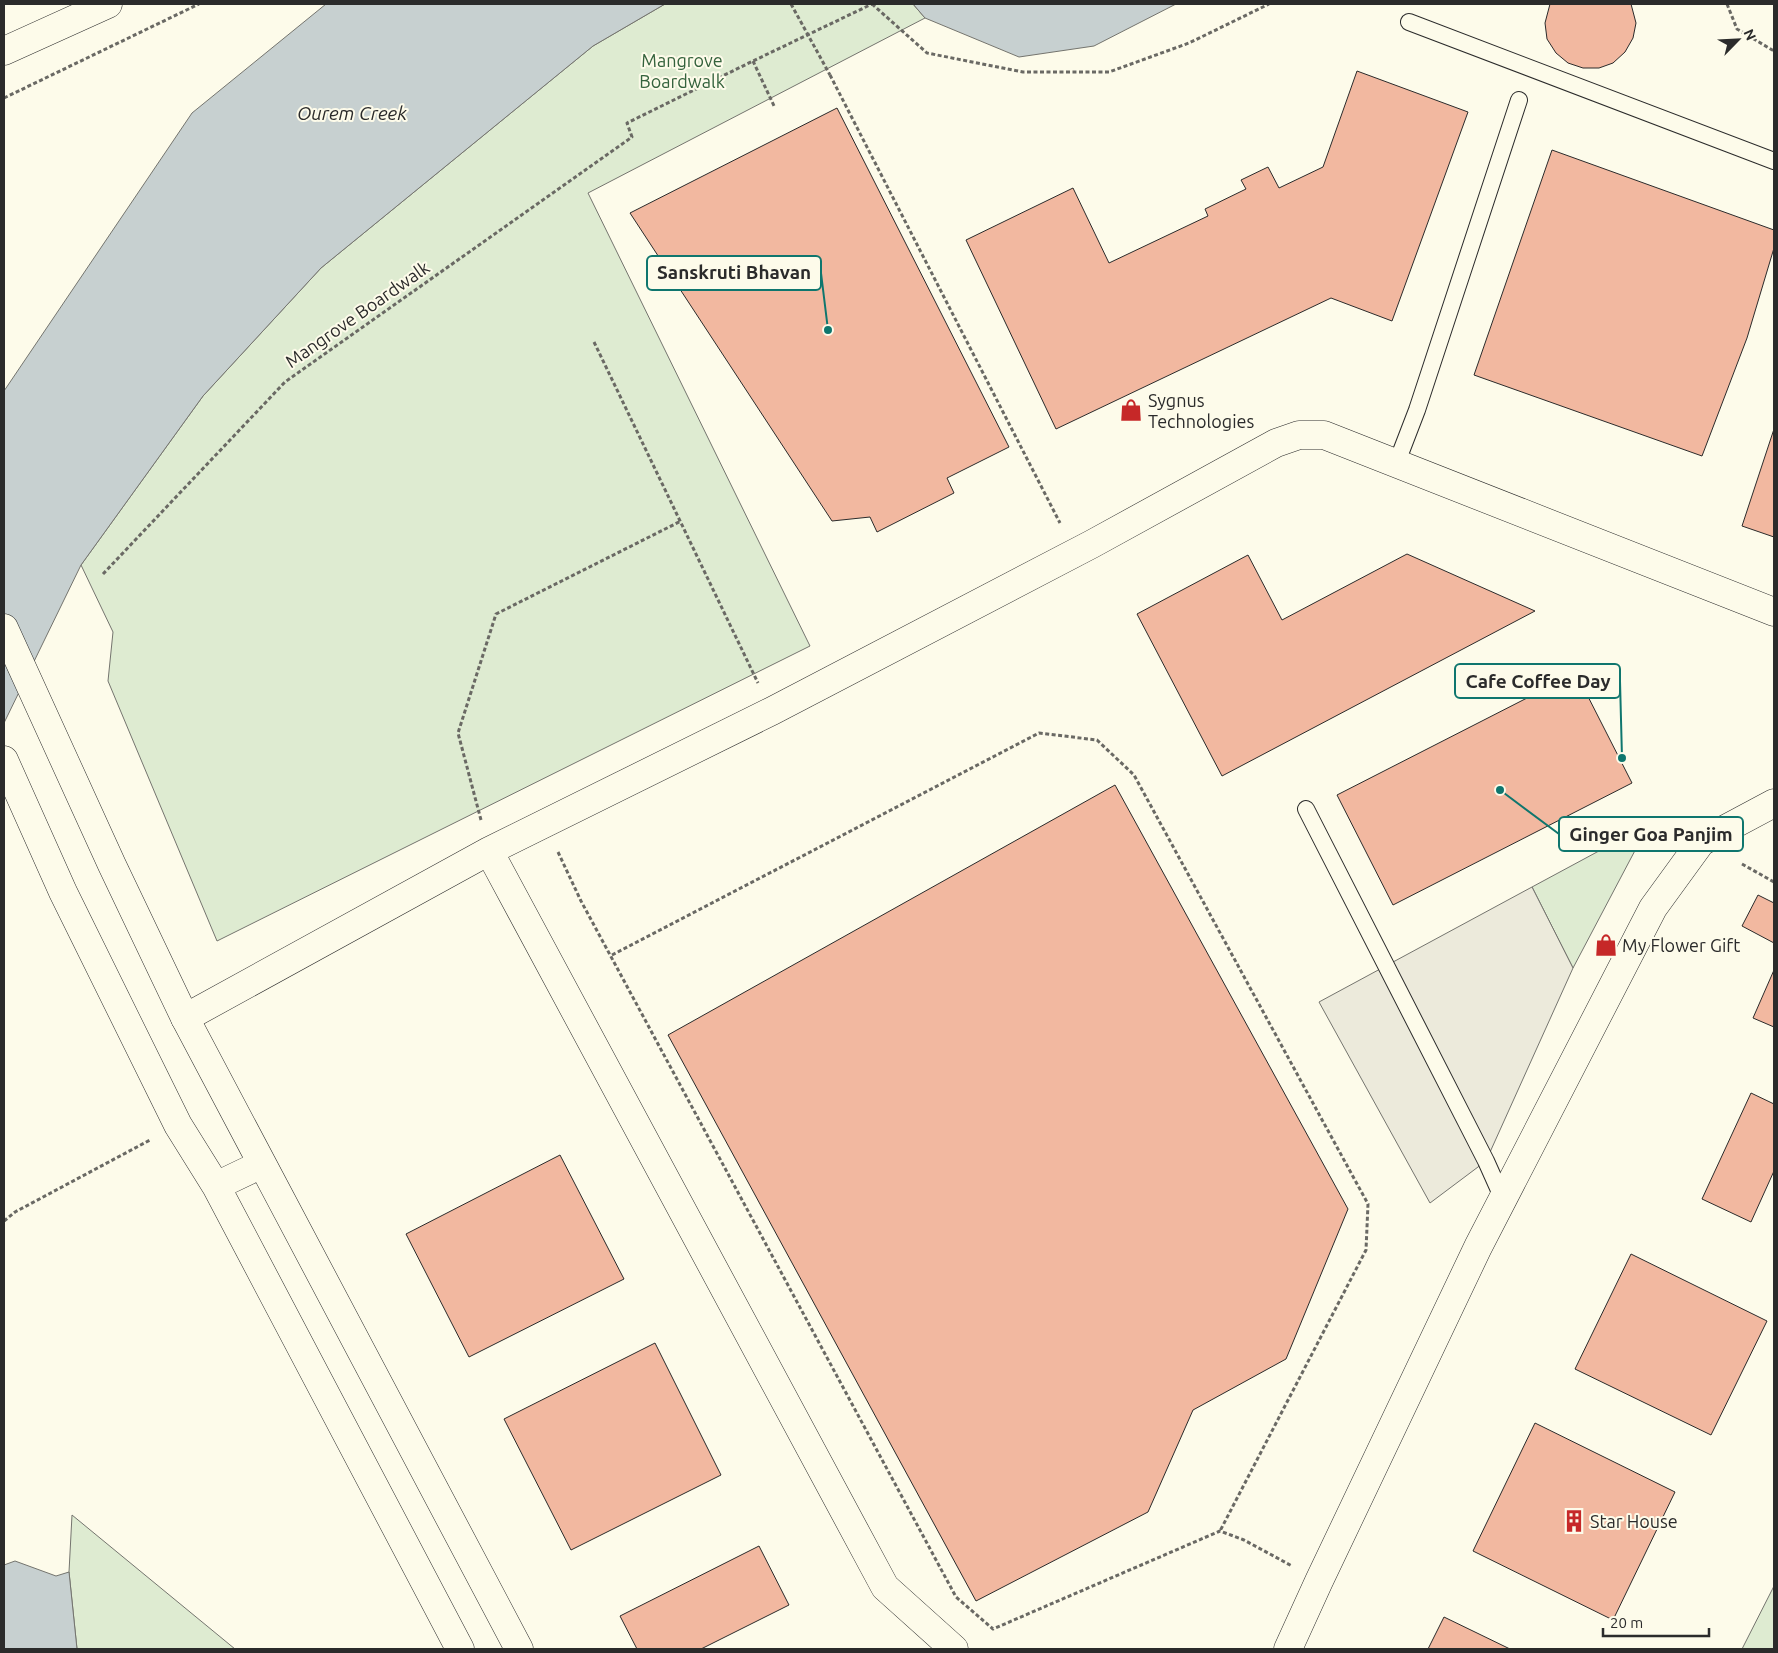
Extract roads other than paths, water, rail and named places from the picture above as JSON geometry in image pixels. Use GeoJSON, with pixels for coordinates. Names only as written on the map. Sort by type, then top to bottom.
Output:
{"type":"FeatureCollection","features":[{"type":"Feature","properties":{"kind":"street"},"geometry":{"type":"LineString","coordinates":[[4,51],[108,4]]}},
{"type":"Feature","properties":{"kind":"street"},"geometry":{"type":"LineString","coordinates":[[185,1018],[489,851],[772,710],[1076,553],[1276,443],[1299,435],[1324,434],[1774,612]]}},
{"type":"Feature","properties":{"kind":"street"},"geometry":{"type":"LineString","coordinates":[[4,628],[112,865],[185,1018],[520,1649]]}},
{"type":"Feature","properties":{"kind":"street"},"geometry":{"type":"LineString","coordinates":[[4,760],[63,892],[178,1125],[216,1186],[460,1649]]}},
{"type":"Feature","properties":{"kind":"street"},"geometry":{"type":"LineString","coordinates":[[1288,1649],[1478,1247],[1653,908],[1701,842],[1774,803]]}},
{"type":"Feature","properties":{"kind":"street"},"geometry":{"type":"LineString","coordinates":[[489,851],[884,1587],[954,1649]]}},
{"type":"Feature","properties":{"kind":"street"},"geometry":{"type":"LineString","coordinates":[[216,1186],[262,1164]]}},
{"type":"Feature","properties":{"kind":"lane"},"geometry":{"type":"LineString","coordinates":[[1409,22],[1774,161]]}},
{"type":"Feature","properties":{"kind":"lane"},"geometry":{"type":"LineString","coordinates":[[1397,462],[1417,410],[1519,100]]}},
{"type":"Feature","properties":{"kind":"lane"},"geometry":{"type":"LineString","coordinates":[[1306,808],[1486,1161],[1503,1199]]}},
{"type":"Feature","properties":{"kind":"water","name":"Ourem Creek"},"geometry":{"type":"Polygon","coordinates":[[[326,4],[665,4],[593,46],[321,268],[203,396],[81,565],[4,723],[4,391],[192,113],[326,4]]]}},
{"type":"Feature","properties":{"kind":"water"},"geometry":{"type":"Polygon","coordinates":[[[913,4],[1176,4],[1094,46],[1019,57],[925,18],[913,4]]]}},
{"type":"Feature","properties":{"kind":"water"},"geometry":{"type":"Polygon","coordinates":[[[15,1561],[56,1576],[69,1572],[77,1649],[4,1649],[4,1565],[15,1561]]]}},
{"type":"Feature","properties":{"kind":"place","name":"Sanskruti Bhavan"},"geometry":{"type":"Point","coordinates":[828,330]}},
{"type":"Feature","properties":{"kind":"place","name":"Sygnus Technologies"},"geometry":{"type":"Point","coordinates":[1131,410]}},
{"type":"Feature","properties":{"kind":"place","name":"Cafe Coffee Day"},"geometry":{"type":"Point","coordinates":[1622,758]}},
{"type":"Feature","properties":{"kind":"place","name":"Ginger Goa Panjim"},"geometry":{"type":"Point","coordinates":[1500,790]}},
{"type":"Feature","properties":{"kind":"place","name":"My Flower Gift"},"geometry":{"type":"Point","coordinates":[1606,945]}},
{"type":"Feature","properties":{"kind":"place","name":"Star House"},"geometry":{"type":"Point","coordinates":[1574,1521]}},
{"type":"Feature","properties":{"kind":"park label","name":"Mangrove Boardwalk"},"geometry":{"type":"Point","coordinates":[682,70]}}]}
